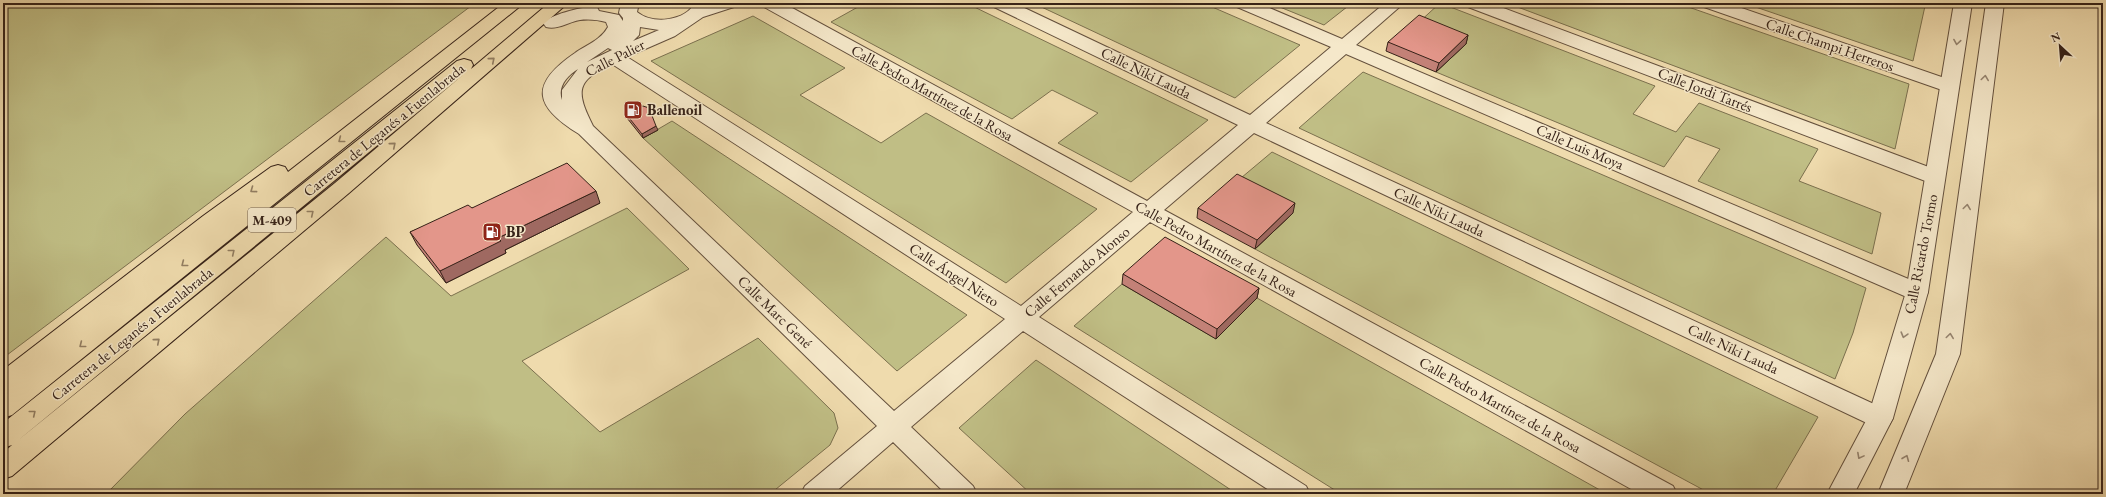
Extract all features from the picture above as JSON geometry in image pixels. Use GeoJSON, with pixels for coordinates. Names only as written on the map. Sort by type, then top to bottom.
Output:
{"type":"FeatureCollection","features":[{"type":"Feature","properties":{"kind":"highway","name":"M-409"},"geometry":{"type":"LineString","coordinates":[[3,383],[211,221],[285,167],[495,3]]}},
{"type":"Feature","properties":{"kind":"highway","name":"Carretera de Leganés a Fuenlabrada"},"geometry":{"type":"LineString","coordinates":[[3,408],[515,3]]}},
{"type":"Feature","properties":{"kind":"highway","name":"Carretera de Leganés a Fuenlabrada"},"geometry":{"type":"LineString","coordinates":[[3,438],[540,3]]}},
{"type":"Feature","properties":{"kind":"highway","name":"M-409"},"geometry":{"type":"LineString","coordinates":[[3,468],[342,188],[563,14]]}},
{"type":"Feature","properties":{"kind":"highway","name":"M-409"},"geometry":{"type":"LineString","coordinates":[[3,372],[132,273],[211,221]]}},
{"type":"Feature","properties":{"kind":"highway","name":"M-409"},"geometry":{"type":"LineString","coordinates":[[3,480],[127,366]]}},
{"type":"Feature","properties":{"kind":"street","name":"Calle Palier"},"geometry":{"type":"LineString","coordinates":[[586,130],[572,102],[571,88],[579,76],[590,67],[612,56],[669,32],[696,12],[728,3]]}},
{"type":"Feature","properties":{"kind":"street","name":"Calle Pedro Martínez de la Rosa"},"geometry":{"type":"LineString","coordinates":[[770,3],[1148,212],[1664,494]]}},
{"type":"Feature","properties":{"kind":"street","name":"Calle Niki Lauda"},"geometry":{"type":"LineString","coordinates":[[1000,3],[1252,124],[1880,418]]}},
{"type":"Feature","properties":{"kind":"street","name":"Calle Luis Moya"},"geometry":{"type":"LineString","coordinates":[[1243,3],[1917,292]]}},
{"type":"Feature","properties":{"kind":"street","name":"Calle Fernando Alonso"},"geometry":{"type":"LineString","coordinates":[[814,494],[1395,3]]}},
{"type":"Feature","properties":{"kind":"street","name":"Calle Jordi Tarrés"},"geometry":{"type":"LineString","coordinates":[[1474,3],[1935,177]]}},
{"type":"Feature","properties":{"kind":"street","name":"Calle Champi Herreros"},"geometry":{"type":"LineString","coordinates":[[1710,3],[1949,86]]}},
{"type":"Feature","properties":{"kind":"street"},"geometry":{"type":"LineString","coordinates":[[1891,494],[1948,354],[1995,3]]}},
{"type":"Feature","properties":{"kind":"street","name":"Calle Ricardo Tormo"},"geometry":{"type":"LineString","coordinates":[[1840,494],[1880,418],[1917,292],[1949,86],[1960,4]]}},
{"type":"Feature","properties":{"kind":"street"},"geometry":{"type":"LineString","coordinates":[[563,14],[601,10],[630,11],[650,25],[662,25],[696,12]]}},
{"type":"Feature","properties":{"kind":"street","name":"Calle Palier"},"geometry":{"type":"LineString","coordinates":[[562,114],[562,90],[573,74],[587,62],[612,49],[630,35],[630,11]]}},
{"type":"Feature","properties":{"kind":"street","name":"Calle Palier"},"geometry":{"type":"LineString","coordinates":[[563,14],[602,16],[613,19],[617,27],[614,34],[605,42],[578,59],[563,71],[553,82],[550,94],[553,106],[570,121],[586,130]]}},
{"type":"Feature","properties":{"kind":"street","name":"Calle Ángel Nieto"},"geometry":{"type":"LineString","coordinates":[[612,56],[1297,494]]}},
{"type":"Feature","properties":{"kind":"street","name":"Calle Marc Gené"},"geometry":{"type":"LineString","coordinates":[[586,130],[964,494]]}},
{"type":"Feature","properties":{"kind":"shaded area"},"geometry":{"type":"Polygon","coordinates":[[[3,3],[475,3],[3,358],[3,3]]]}},
{"type":"Feature","properties":{"kind":"shaded area"},"geometry":{"type":"Polygon","coordinates":[[[865,3],[966,3],[1208,120],[1131,182],[1058,143],[1098,113],[1052,90],[1012,119],[831,22],[865,3]]]}},
{"type":"Feature","properties":{"kind":"shaded area"},"geometry":{"type":"Polygon","coordinates":[[[1033,3],[1203,3],[1300,45],[1235,98],[1033,3]]]}},
{"type":"Feature","properties":{"kind":"shaded area"},"geometry":{"type":"Polygon","coordinates":[[[1270,3],[1352,3],[1324,25],[1270,3]]]}},
{"type":"Feature","properties":{"kind":"shaded area"},"geometry":{"type":"Polygon","coordinates":[[[1440,3],[1655,86],[1633,114],[1676,132],[1699,103],[1818,149],[1799,181],[1881,213],[1872,254],[1698,181],[1720,149],[1686,136],[1664,167],[1436,72],[1417,24],[1440,3]]]}},
{"type":"Feature","properties":{"kind":"shaded area"},"geometry":{"type":"Polygon","coordinates":[[[1507,3],[1677,3],[1909,84],[1895,149],[1507,3]]]}},
{"type":"Feature","properties":{"kind":"shaded area"},"geometry":{"type":"Polygon","coordinates":[[[1744,3],[1914,3],[1925,6],[1913,61],[1744,3]]]}},
{"type":"Feature","properties":{"kind":"shaded area"},"geometry":{"type":"Polygon","coordinates":[[[753,16],[845,68],[800,95],[881,143],[926,113],[1097,209],[1006,283],[651,61],[753,16]]]}},
{"type":"Feature","properties":{"kind":"shaded area"},"geometry":{"type":"Polygon","coordinates":[[[1363,72],[1866,288],[1853,333],[1835,379],[1299,128],[1363,72]]]}},
{"type":"Feature","properties":{"kind":"shaded area"},"geometry":{"type":"Polygon","coordinates":[[[672,121],[967,315],[897,371],[643,138],[672,121]]]}},
{"type":"Feature","properties":{"kind":"shaded area"},"geometry":{"type":"Polygon","coordinates":[[[1272,152],[1818,417],[1773,494],[1711,494],[1255,249],[1293,213],[1235,183],[1272,152]]]}},
{"type":"Feature","properties":{"kind":"shaded area"},"geometry":{"type":"Polygon","coordinates":[[[627,208],[689,269],[522,361],[600,432],[758,338],[834,413],[838,428],[830,445],[770,494],[106,494],[185,414],[386,237],[451,296],[627,208]]]}},
{"type":"Feature","properties":{"kind":"shaded area"},"geometry":{"type":"Polygon","coordinates":[[[1122,284],[1216,339],[1257,298],[1607,494],[1341,494],[1074,326],[1122,284]]]}},
{"type":"Feature","properties":{"kind":"shaded area"},"geometry":{"type":"Polygon","coordinates":[[[1036,360],[1237,494],[1031,494],[959,428],[1036,360]]]}},
{"type":"Feature","properties":{"kind":"building"},"geometry":{"type":"Polygon","coordinates":[[[1419,15],[1468,35],[1439,63],[1388,42],[1419,15]]]}},
{"type":"Feature","properties":{"kind":"building"},"geometry":{"type":"Polygon","coordinates":[[[643,106],[649,108],[656,126],[642,134],[626,114],[634,108],[643,106]]]}},
{"type":"Feature","properties":{"kind":"building","name":"BP"},"geometry":{"type":"Polygon","coordinates":[[[567,163],[596,191],[498,238],[501,241],[440,271],[410,232],[468,205],[472,208],[567,163]]]}},
{"type":"Feature","properties":{"kind":"building"},"geometry":{"type":"Polygon","coordinates":[[[1237,174],[1295,203],[1257,240],[1198,208],[1237,174]]]}},
{"type":"Feature","properties":{"kind":"building"},"geometry":{"type":"Polygon","coordinates":[[[1165,237],[1259,288],[1217,329],[1123,274],[1165,237]]]}},
{"type":"Feature","properties":{"kind":"place","name":"Ballenoil"},"geometry":{"type":"Point","coordinates":[633,110]}},
{"type":"Feature","properties":{"kind":"place","name":"BP"},"geometry":{"type":"Point","coordinates":[492,232]}}]}
